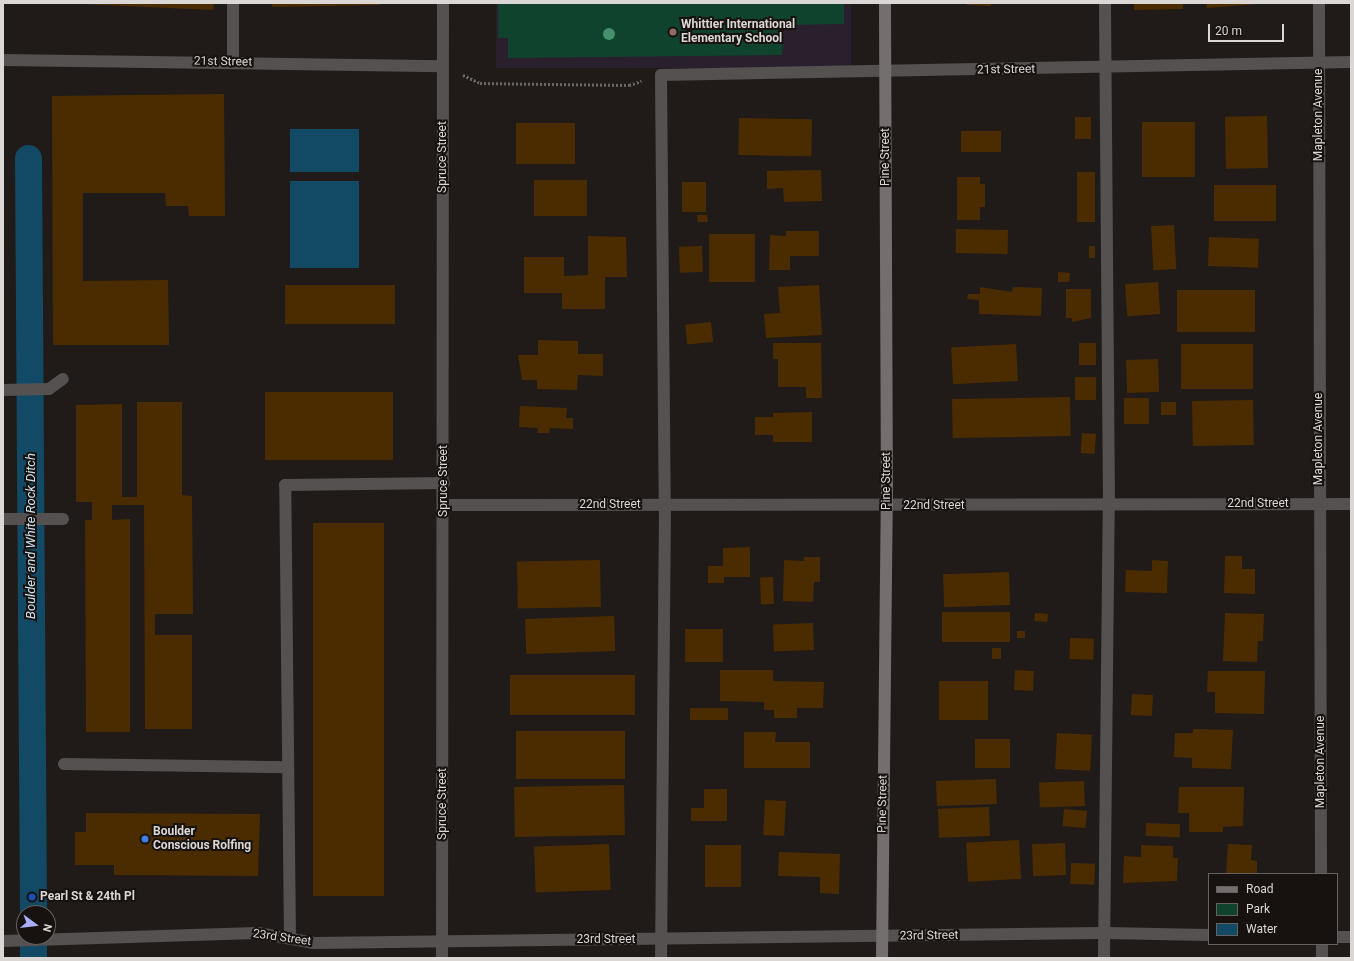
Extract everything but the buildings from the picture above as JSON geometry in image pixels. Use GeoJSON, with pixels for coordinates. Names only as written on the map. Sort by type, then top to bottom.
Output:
{"type":"FeatureCollection","features":[{"type":"Feature","properties":{"kind":"street"},"geometry":{"type":"LineString","coordinates":[[233,3],[233,62]]}},
{"type":"Feature","properties":{"kind":"street","name":"Spruce Street"},"geometry":{"type":"LineString","coordinates":[[442,958],[444,504],[443,3]]}},
{"type":"Feature","properties":{"kind":"street","name":"Pine Street"},"geometry":{"type":"LineString","coordinates":[[882,958],[887,506],[885,3]]}},
{"type":"Feature","properties":{"kind":"street"},"geometry":{"type":"LineString","coordinates":[[1104,958],[1109,505],[1104,68],[1105,3]]}},
{"type":"Feature","properties":{"kind":"street","name":"Mapleton Avenue"},"geometry":{"type":"LineString","coordinates":[[1319,3],[1321,873]]}},
{"type":"Feature","properties":{"kind":"street","name":"21st Street"},"geometry":{"type":"LineString","coordinates":[[3,60],[442,66]]}},
{"type":"Feature","properties":{"kind":"street","name":"21st Street"},"geometry":{"type":"LineString","coordinates":[[661,75],[1104,68],[1351,62]]}},
{"type":"Feature","properties":{"kind":"street"},"geometry":{"type":"LineString","coordinates":[[661,75],[665,505],[661,958]]}},
{"type":"Feature","properties":{"kind":"street"},"geometry":{"type":"LineString","coordinates":[[3,390],[49,389],[64,379]]}},
{"type":"Feature","properties":{"kind":"street"},"geometry":{"type":"LineString","coordinates":[[290,939],[285,485],[444,483]]}},
{"type":"Feature","properties":{"kind":"street","name":"22nd Street"},"geometry":{"type":"LineString","coordinates":[[444,504],[887,506],[1351,504]]}},
{"type":"Feature","properties":{"kind":"street"},"geometry":{"type":"LineString","coordinates":[[3,519],[63,519]]}},
{"type":"Feature","properties":{"kind":"street"},"geometry":{"type":"LineString","coordinates":[[64,764],[288,767]]}},
{"type":"Feature","properties":{"kind":"street","name":"23rd Street"},"geometry":{"type":"LineString","coordinates":[[3,941],[258,933],[314,943],[442,940],[661,940],[1104,933],[1208,935]]}},
{"type":"Feature","properties":{"kind":"street"},"geometry":{"type":"LineString","coordinates":[[1338,937],[1351,937]]}},
{"type":"Feature","properties":{"kind":"street"},"geometry":{"type":"LineString","coordinates":[[1322,945],[1322,958]]}},
{"type":"Feature","properties":{"kind":"path"},"geometry":{"type":"LineString","coordinates":[[442,66],[480,83],[629,84],[661,75]]}},
{"type":"Feature","properties":{"kind":"shaded area","name":"Whittier International Elementary School"},"geometry":{"type":"Polygon","coordinates":[[[496,3],[851,3],[851,68],[496,68],[496,3]]]}},
{"type":"Feature","properties":{"kind":"green space","name":"Whittier International Elementary School"},"geometry":{"type":"Polygon","coordinates":[[[498,3],[844,3],[844,24],[784,25],[782,55],[508,58],[508,38],[498,38],[498,3]]]}},
{"type":"Feature","properties":{"kind":"water"},"geometry":{"type":"Polygon","coordinates":[[[290,129],[359,129],[359,172],[290,172],[290,129]]]}},
{"type":"Feature","properties":{"kind":"water"},"geometry":{"type":"Polygon","coordinates":[[[290,181],[359,181],[359,268],[290,268],[290,181]]]}},
{"type":"Feature","properties":{"kind":"waterway","name":"Boulder and White Rock Ditch"},"geometry":{"type":"LineString","coordinates":[[28,158],[33,905]]}},
{"type":"Feature","properties":{"kind":"waterway","name":"Boulder and White Rock Ditch"},"geometry":{"type":"LineString","coordinates":[[33,945],[33,958]]}},
{"type":"Feature","properties":{"kind":"place","name":"Whittier International Elementary School"},"geometry":{"type":"Point","coordinates":[673,32]}},
{"type":"Feature","properties":{"kind":"place","name":"Boulder Conscious Rolfing"},"geometry":{"type":"Point","coordinates":[145,839]}},
{"type":"Feature","properties":{"kind":"place","name":"Pearl St & 24th Pl"},"geometry":{"type":"Point","coordinates":[32,897]}}]}
